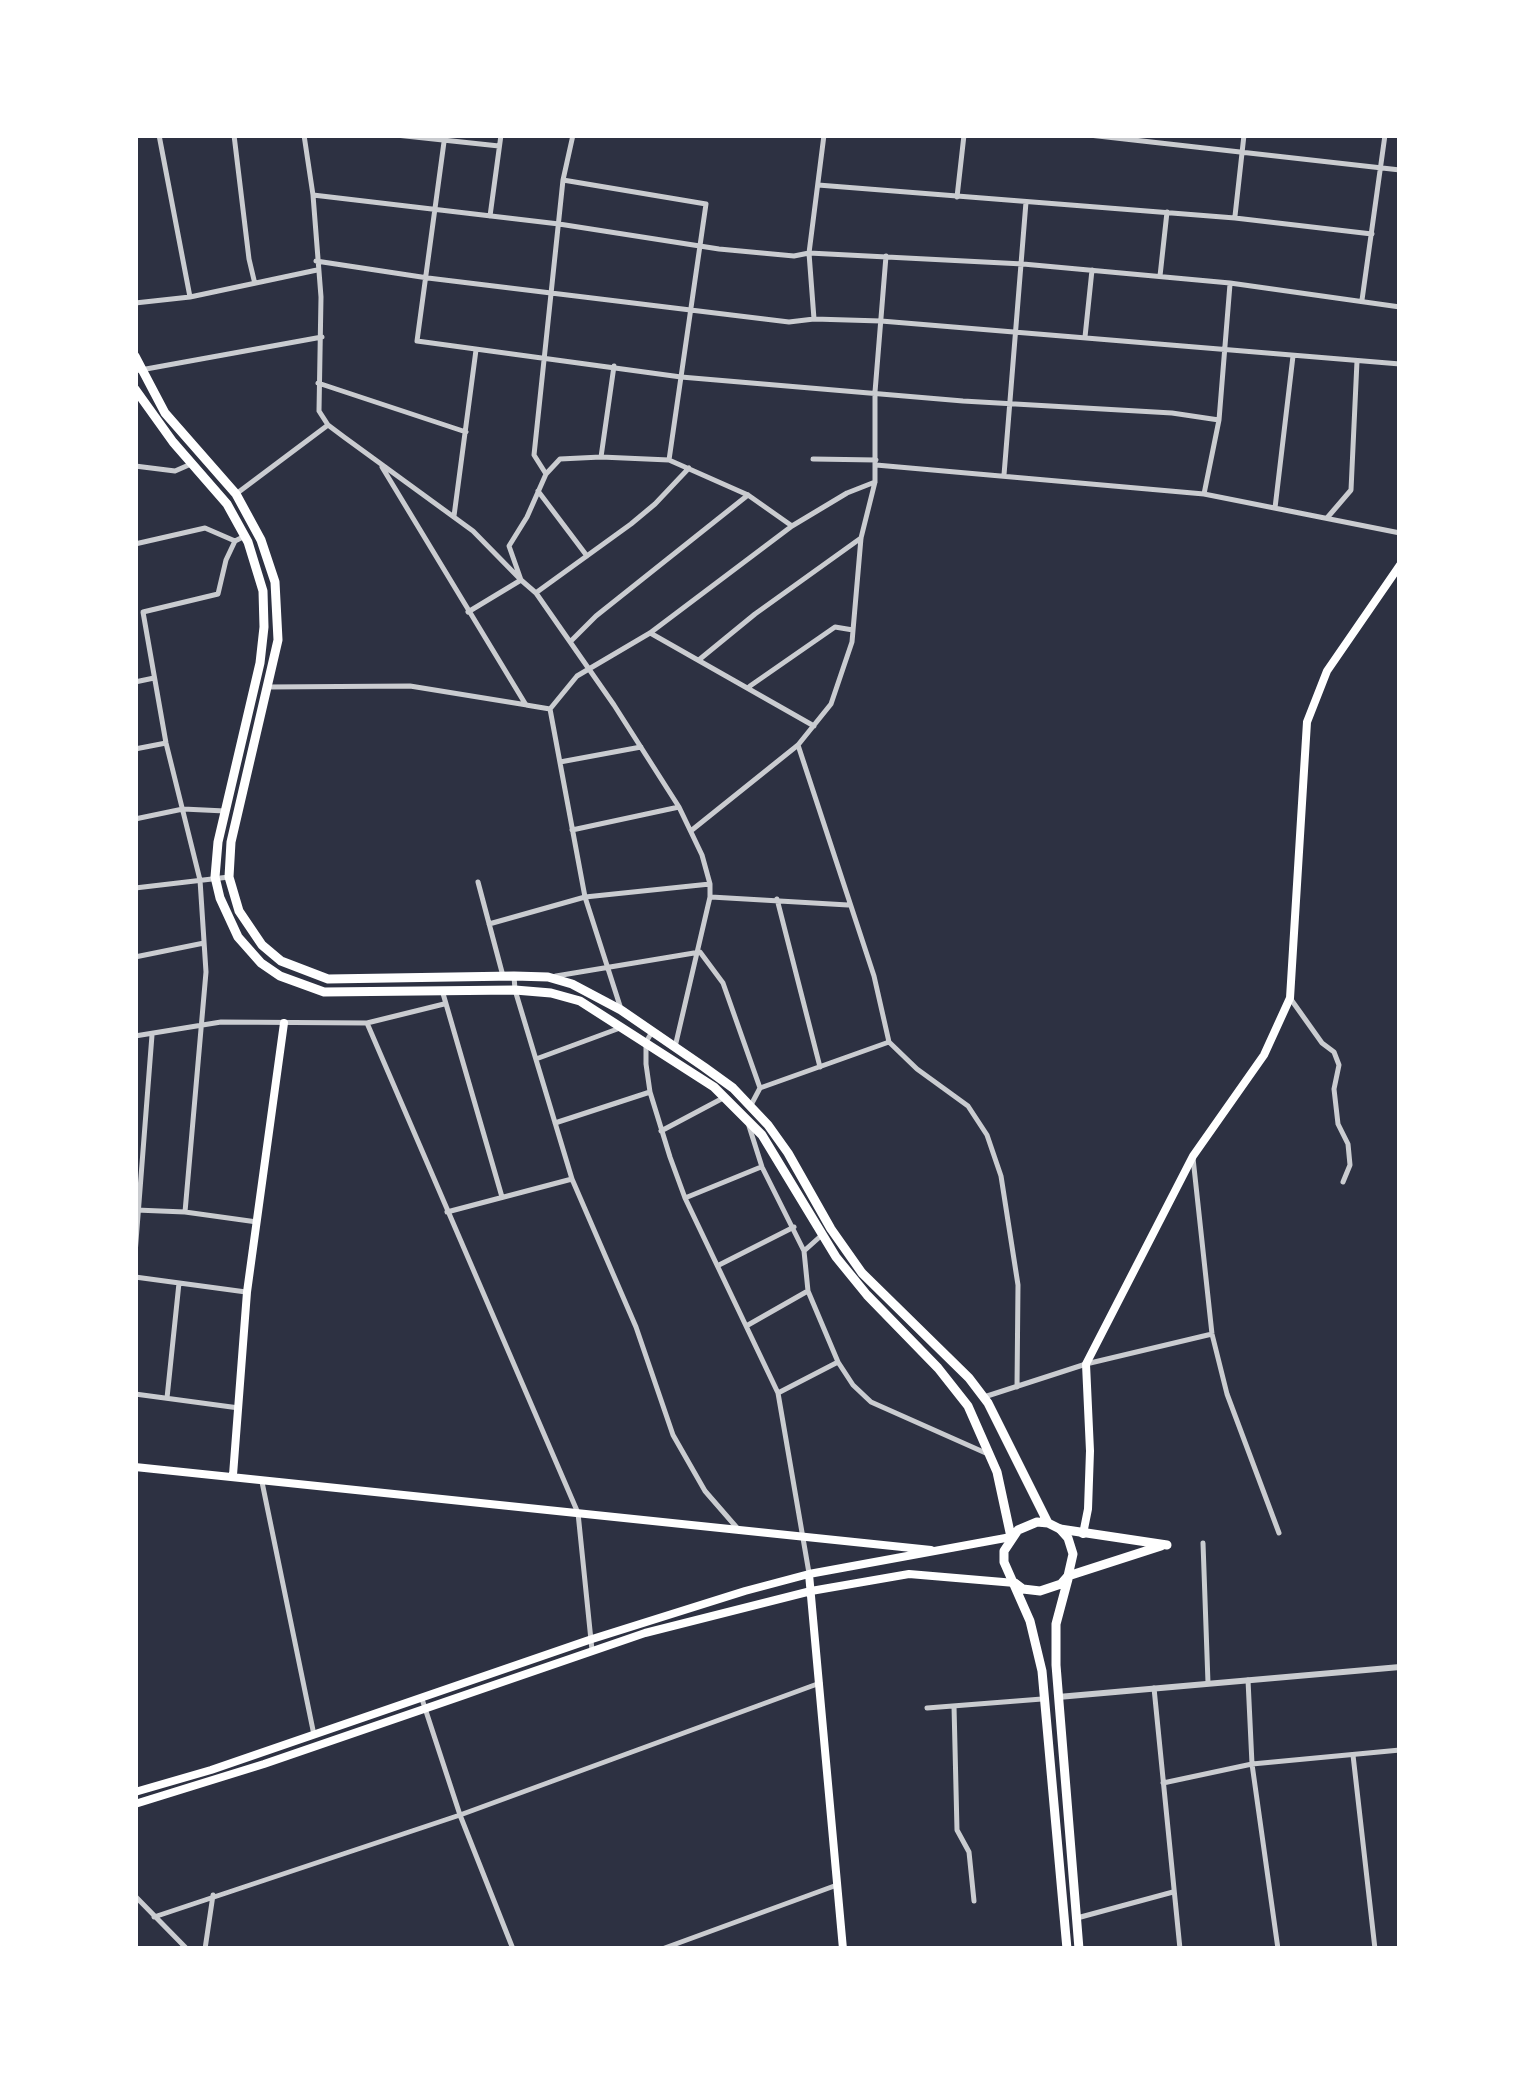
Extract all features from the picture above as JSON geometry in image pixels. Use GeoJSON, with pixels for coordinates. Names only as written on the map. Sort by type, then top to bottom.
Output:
{"type":"FeatureCollection","features":[{"type":"Feature","properties":{"kind":"main road"},"geometry":{"type":"LineString","coordinates":[[135,356],[137,370],[165,412],[236,494],[261,540],[278,598],[278,640],[231,842],[229,877],[239,911],[262,946],[281,961],[328,979],[548,977],[587,990],[621,1010],[733,1088],[788,1152],[826,1232],[983,1397],[1006,1434],[1048,1523]]}},
{"type":"Feature","properties":{"kind":"main road"},"geometry":{"type":"LineString","coordinates":[[135,389],[173,442],[228,504],[263,591],[260,664],[225,811],[216,877],[220,898],[238,937],[280,976],[324,992],[551,992],[580,1001],[622,1026],[725,1098],[747,1120],[774,1152],[867,1295],[938,1368],[968,1406],[990,1455],[1011,1537],[1004,1562],[1040,1654],[1066,1949]]}},
{"type":"Feature","properties":{"kind":"main road"},"geometry":{"type":"LineString","coordinates":[[1083,1534],[1090,1451],[1086,1364],[1193,1156],[1264,1054],[1290,998],[1307,722],[1327,671],[1400,564]]}},
{"type":"Feature","properties":{"kind":"main road"},"geometry":{"type":"LineString","coordinates":[[233,1475],[248,1292],[284,1023]]}},
{"type":"Feature","properties":{"kind":"main road"},"geometry":{"type":"LineString","coordinates":[[135,1467],[940,1551]]}},
{"type":"Feature","properties":{"kind":"main road"},"geometry":{"type":"LineString","coordinates":[[135,1792],[589,1640],[745,1590],[809,1574],[1011,1537],[1030,1523],[1167,1544],[1068,1576],[1062,1584],[1040,1592],[1022,1589],[1015,1583],[909,1574],[810,1590],[645,1633],[135,1804]]}},
{"type":"Feature","properties":{"kind":"main road"},"geometry":{"type":"LineString","coordinates":[[1060,1529],[1073,1554],[1056,1624],[1057,1698],[1079,1949]]}},
{"type":"Feature","properties":{"kind":"main road"},"geometry":{"type":"LineString","coordinates":[[809,1574],[843,1949]]}},
{"type":"Feature","properties":{"kind":"main road"},"geometry":{"type":"LineString","coordinates":[[1045,1698],[1057,1698]]}},
{"type":"Feature","properties":{"kind":"main road"},"geometry":{"type":"LineString","coordinates":[[1064,1920],[1077,1918]]}},
{"type":"Feature","properties":{"kind":"street"},"geometry":{"type":"LineString","coordinates":[[159,135],[190,297]]}},
{"type":"Feature","properties":{"kind":"street"},"geometry":{"type":"LineString","coordinates":[[234,135],[254,282]]}},
{"type":"Feature","properties":{"kind":"street"},"geometry":{"type":"LineString","coordinates":[[304,135],[313,195],[322,337],[319,412],[328,425],[472,531],[536,592],[591,670],[692,830],[710,884],[710,897],[675,1046]]}},
{"type":"Feature","properties":{"kind":"street"},"geometry":{"type":"LineString","coordinates":[[396,135],[499,146]]}},
{"type":"Feature","properties":{"kind":"street"},"geometry":{"type":"LineString","coordinates":[[490,217],[501,135]]}},
{"type":"Feature","properties":{"kind":"street"},"geometry":{"type":"LineString","coordinates":[[546,474],[534,455],[563,180],[573,135]]}},
{"type":"Feature","properties":{"kind":"street"},"geometry":{"type":"LineString","coordinates":[[814,319],[808,253],[824,135]]}},
{"type":"Feature","properties":{"kind":"street"},"geometry":{"type":"LineString","coordinates":[[957,197],[964,135]]}},
{"type":"Feature","properties":{"kind":"street"},"geometry":{"type":"LineString","coordinates":[[1088,135],[1400,170]]}},
{"type":"Feature","properties":{"kind":"street"},"geometry":{"type":"LineString","coordinates":[[1235,218],[1244,135]]}},
{"type":"Feature","properties":{"kind":"street"},"geometry":{"type":"LineString","coordinates":[[1362,302],[1385,135]]}},
{"type":"Feature","properties":{"kind":"street"},"geometry":{"type":"LineString","coordinates":[[444,142],[418,342],[681,376],[1010,404],[1172,412],[1219,420]]}},
{"type":"Feature","properties":{"kind":"street"},"geometry":{"type":"LineString","coordinates":[[563,180],[706,204],[668,460]]}},
{"type":"Feature","properties":{"kind":"street"},"geometry":{"type":"LineString","coordinates":[[818,185],[1168,212],[1372,234]]}},
{"type":"Feature","properties":{"kind":"street"},"geometry":{"type":"LineString","coordinates":[[313,195],[794,256],[808,253],[1023,264],[1230,283],[1400,307]]}},
{"type":"Feature","properties":{"kind":"street"},"geometry":{"type":"LineString","coordinates":[[1004,474],[1026,202]]}},
{"type":"Feature","properties":{"kind":"street"},"geometry":{"type":"LineString","coordinates":[[1160,276],[1168,212]]}},
{"type":"Feature","properties":{"kind":"street"},"geometry":{"type":"LineString","coordinates":[[692,830],[798,745],[832,704],[852,642],[862,538],[875,482],[875,392],[886,256]]}},
{"type":"Feature","properties":{"kind":"street"},"geometry":{"type":"LineString","coordinates":[[316,262],[789,322],[881,321],[1400,364]]}},
{"type":"Feature","properties":{"kind":"street"},"geometry":{"type":"LineString","coordinates":[[135,303],[190,297],[316,270]]}},
{"type":"Feature","properties":{"kind":"street"},"geometry":{"type":"LineString","coordinates":[[1085,338],[1092,270]]}},
{"type":"Feature","properties":{"kind":"street"},"geometry":{"type":"LineString","coordinates":[[1204,494],[1219,420],[1230,283]]}},
{"type":"Feature","properties":{"kind":"street"},"geometry":{"type":"LineString","coordinates":[[137,370],[322,337]]}},
{"type":"Feature","properties":{"kind":"street"},"geometry":{"type":"LineString","coordinates":[[454,518],[476,350]]}},
{"type":"Feature","properties":{"kind":"street"},"geometry":{"type":"LineString","coordinates":[[1274,508],[1293,356]]}},
{"type":"Feature","properties":{"kind":"street"},"geometry":{"type":"LineString","coordinates":[[1327,518],[1351,490],[1357,361]]}},
{"type":"Feature","properties":{"kind":"street"},"geometry":{"type":"LineString","coordinates":[[601,456],[614,366]]}},
{"type":"Feature","properties":{"kind":"street"},"geometry":{"type":"LineString","coordinates":[[318,383],[466,432]]}},
{"type":"Feature","properties":{"kind":"street"},"geometry":{"type":"LineString","coordinates":[[236,494],[328,425]]}},
{"type":"Feature","properties":{"kind":"street"},"geometry":{"type":"LineString","coordinates":[[521,580],[509,546],[528,517],[546,474],[560,459],[601,456],[668,460],[748,495],[792,526]]}},
{"type":"Feature","properties":{"kind":"street"},"geometry":{"type":"LineString","coordinates":[[813,459],[1204,494],[1400,533]]}},
{"type":"Feature","properties":{"kind":"street"},"geometry":{"type":"LineString","coordinates":[[135,466],[175,471],[194,463]]}},
{"type":"Feature","properties":{"kind":"street"},"geometry":{"type":"LineString","coordinates":[[380,465],[526,705],[550,709]]}},
{"type":"Feature","properties":{"kind":"street"},"geometry":{"type":"LineString","coordinates":[[536,592],[655,504],[689,468]]}},
{"type":"Feature","properties":{"kind":"street"},"geometry":{"type":"LineString","coordinates":[[621,1010],[585,897],[550,709],[577,676],[650,633],[792,526],[847,493],[875,482]]}},
{"type":"Feature","properties":{"kind":"street"},"geometry":{"type":"LineString","coordinates":[[538,491],[587,556]]}},
{"type":"Feature","properties":{"kind":"street"},"geometry":{"type":"LineString","coordinates":[[571,641],[596,616],[748,495]]}},
{"type":"Feature","properties":{"kind":"street"},"geometry":{"type":"LineString","coordinates":[[135,544],[205,528],[240,538],[226,560],[218,594],[139,613],[200,880],[206,972],[185,1212]]}},
{"type":"Feature","properties":{"kind":"street"},"geometry":{"type":"LineString","coordinates":[[700,659],[755,614],[862,538]]}},
{"type":"Feature","properties":{"kind":"street"},"geometry":{"type":"LineString","coordinates":[[468,612],[521,580]]}},
{"type":"Feature","properties":{"kind":"street"},"geometry":{"type":"LineString","coordinates":[[749,687],[835,627],[853,630]]}},
{"type":"Feature","properties":{"kind":"street"},"geometry":{"type":"LineString","coordinates":[[650,633],[814,726]]}},
{"type":"Feature","properties":{"kind":"street"},"geometry":{"type":"LineString","coordinates":[[135,682],[154,678]]}},
{"type":"Feature","properties":{"kind":"street"},"geometry":{"type":"LineString","coordinates":[[268,687],[410,686],[550,709]]}},
{"type":"Feature","properties":{"kind":"street"},"geometry":{"type":"LineString","coordinates":[[135,750],[166,744]]}},
{"type":"Feature","properties":{"kind":"street"},"geometry":{"type":"LineString","coordinates":[[798,745],[874,976],[889,1042],[968,1106],[987,1135],[1002,1176],[1018,1285],[1017,1387]]}},
{"type":"Feature","properties":{"kind":"street"},"geometry":{"type":"LineString","coordinates":[[559,762],[640,746]]}},
{"type":"Feature","properties":{"kind":"street"},"geometry":{"type":"LineString","coordinates":[[572,830],[679,807]]}},
{"type":"Feature","properties":{"kind":"street"},"geometry":{"type":"LineString","coordinates":[[135,818],[183,810],[225,811]]}},
{"type":"Feature","properties":{"kind":"street"},"geometry":{"type":"LineString","coordinates":[[135,888],[229,877]]}},
{"type":"Feature","properties":{"kind":"street"},"geometry":{"type":"LineString","coordinates":[[478,882],[572,1178],[636,1328],[673,1435],[705,1491],[738,1529]]}},
{"type":"Feature","properties":{"kind":"street"},"geometry":{"type":"LineString","coordinates":[[489,924],[585,897],[710,884]]}},
{"type":"Feature","properties":{"kind":"street"},"geometry":{"type":"LineString","coordinates":[[710,897],[848,904]]}},
{"type":"Feature","properties":{"kind":"street"},"geometry":{"type":"LineString","coordinates":[[777,899],[820,1066]]}},
{"type":"Feature","properties":{"kind":"street"},"geometry":{"type":"LineString","coordinates":[[135,948],[137,956],[204,943]]}},
{"type":"Feature","properties":{"kind":"street"},"geometry":{"type":"LineString","coordinates":[[548,977],[700,952]]}},
{"type":"Feature","properties":{"kind":"street"},"geometry":{"type":"LineString","coordinates":[[700,952],[723,983],[760,1088]]}},
{"type":"Feature","properties":{"kind":"street"},"geometry":{"type":"LineString","coordinates":[[442,990],[502,1197]]}},
{"type":"Feature","properties":{"kind":"street"},"geometry":{"type":"LineString","coordinates":[[1290,998],[1322,1044],[1334,1052],[1339,1065],[1334,1089],[1338,1124],[1348,1144],[1350,1166],[1343,1182]]}},
{"type":"Feature","properties":{"kind":"street"},"geometry":{"type":"LineString","coordinates":[[135,1036],[222,1022],[367,1023],[444,1004]]}},
{"type":"Feature","properties":{"kind":"street"},"geometry":{"type":"LineString","coordinates":[[367,1023],[578,1513],[592,1651]]}},
{"type":"Feature","properties":{"kind":"street"},"geometry":{"type":"LineString","coordinates":[[536,1059],[622,1026]]}},
{"type":"Feature","properties":{"kind":"street"},"geometry":{"type":"LineString","coordinates":[[652,1032],[646,1042],[650,1092],[661,1131],[685,1198],[778,1392],[809,1574]]}},
{"type":"Feature","properties":{"kind":"street"},"geometry":{"type":"LineString","coordinates":[[135,1254],[152,1035]]}},
{"type":"Feature","properties":{"kind":"street"},"geometry":{"type":"LineString","coordinates":[[751,1105],[760,1088],[889,1042]]}},
{"type":"Feature","properties":{"kind":"street"},"geometry":{"type":"LineString","coordinates":[[554,1123],[650,1092]]}},
{"type":"Feature","properties":{"kind":"street"},"geometry":{"type":"LineString","coordinates":[[661,1131],[725,1098]]}},
{"type":"Feature","properties":{"kind":"street"},"geometry":{"type":"LineString","coordinates":[[747,1120],[762,1167],[804,1250],[808,1291],[838,1362],[865,1399],[990,1455]]}},
{"type":"Feature","properties":{"kind":"street"},"geometry":{"type":"LineString","coordinates":[[1193,1156],[1212,1334],[1227,1394],[1278,1533]]}},
{"type":"Feature","properties":{"kind":"street"},"geometry":{"type":"LineString","coordinates":[[685,1198],[762,1167]]}},
{"type":"Feature","properties":{"kind":"street"},"geometry":{"type":"LineString","coordinates":[[447,1212],[572,1178]]}},
{"type":"Feature","properties":{"kind":"street"},"geometry":{"type":"LineString","coordinates":[[136,1210],[257,1222]]}},
{"type":"Feature","properties":{"kind":"street"},"geometry":{"type":"LineString","coordinates":[[718,1265],[794,1227]]}},
{"type":"Feature","properties":{"kind":"street"},"geometry":{"type":"LineString","coordinates":[[804,1250],[826,1232]]}},
{"type":"Feature","properties":{"kind":"street"},"geometry":{"type":"LineString","coordinates":[[135,1277],[248,1292]]}},
{"type":"Feature","properties":{"kind":"street"},"geometry":{"type":"LineString","coordinates":[[166,1398],[179,1283]]}},
{"type":"Feature","properties":{"kind":"street"},"geometry":{"type":"LineString","coordinates":[[748,1325],[808,1291]]}},
{"type":"Feature","properties":{"kind":"street"},"geometry":{"type":"LineString","coordinates":[[983,1397],[1086,1364],[1212,1334]]}},
{"type":"Feature","properties":{"kind":"street"},"geometry":{"type":"LineString","coordinates":[[778,1392],[838,1362]]}},
{"type":"Feature","properties":{"kind":"street"},"geometry":{"type":"LineString","coordinates":[[135,1394],[239,1408]]}},
{"type":"Feature","properties":{"kind":"street"},"geometry":{"type":"LineString","coordinates":[[261,1479],[314,1735]]}},
{"type":"Feature","properties":{"kind":"street"},"geometry":{"type":"LineString","coordinates":[[1203,1542],[1208,1683]]}},
{"type":"Feature","properties":{"kind":"street"},"geometry":{"type":"LineString","coordinates":[[1057,1698],[1400,1667]]}},
{"type":"Feature","properties":{"kind":"street"},"geometry":{"type":"LineString","coordinates":[[1248,1680],[1252,1764],[1278,1949]]}},
{"type":"Feature","properties":{"kind":"street"},"geometry":{"type":"LineString","coordinates":[[154,1917],[460,1815],[820,1683]]}},
{"type":"Feature","properties":{"kind":"street"},"geometry":{"type":"LineString","coordinates":[[1154,1688],[1180,1949]]}},
{"type":"Feature","properties":{"kind":"street"},"geometry":{"type":"LineString","coordinates":[[928,1708],[1045,1698]]}},
{"type":"Feature","properties":{"kind":"street"},"geometry":{"type":"LineString","coordinates":[[422,1699],[460,1815],[513,1949]]}},
{"type":"Feature","properties":{"kind":"street"},"geometry":{"type":"LineString","coordinates":[[954,1706],[957,1830],[969,1852],[974,1901]]}},
{"type":"Feature","properties":{"kind":"street"},"geometry":{"type":"LineString","coordinates":[[1163,1783],[1252,1764],[1400,1750]]}},
{"type":"Feature","properties":{"kind":"street"},"geometry":{"type":"LineString","coordinates":[[1352,1755],[1375,1949]]}},
{"type":"Feature","properties":{"kind":"street"},"geometry":{"type":"LineString","coordinates":[[662,1949],[837,1885]]}},
{"type":"Feature","properties":{"kind":"street"},"geometry":{"type":"LineString","coordinates":[[1077,1918],[1173,1892]]}},
{"type":"Feature","properties":{"kind":"street"},"geometry":{"type":"LineString","coordinates":[[204,1949],[213,1895]]}},
{"type":"Feature","properties":{"kind":"street"},"geometry":{"type":"LineString","coordinates":[[135,1896],[187,1949]]}}]}
